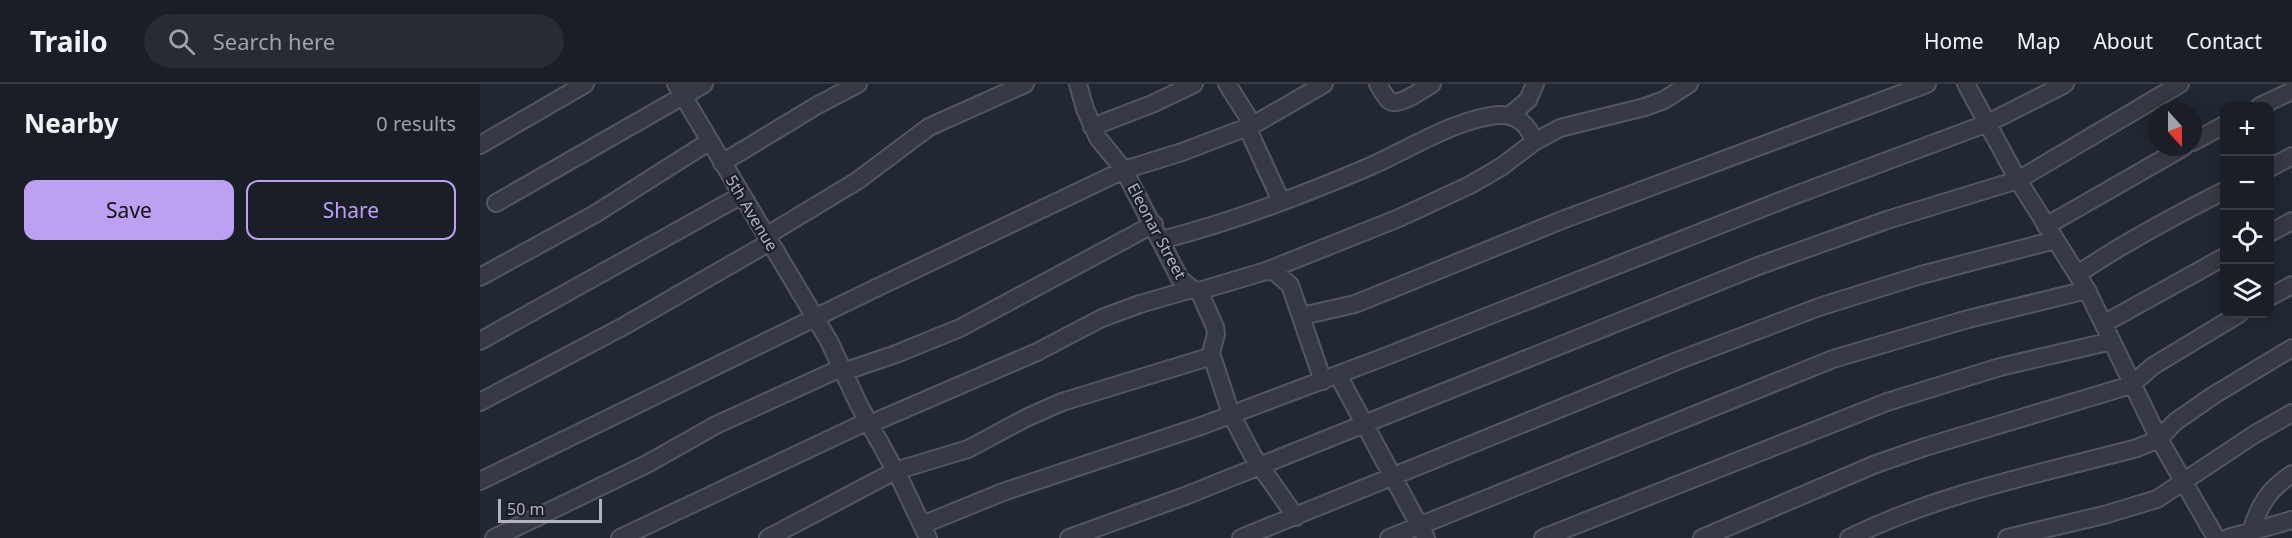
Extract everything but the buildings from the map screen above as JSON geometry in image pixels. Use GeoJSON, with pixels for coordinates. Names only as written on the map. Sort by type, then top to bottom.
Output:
{"type":"FeatureCollection","features":[{"type":"Feature","properties":{"kind":"street"},"geometry":{"type":"LineString","coordinates":[[480,145],[585,84]]}},
{"type":"Feature","properties":{"kind":"street"},"geometry":{"type":"LineString","coordinates":[[496,203],[679,90],[704,84]]}},
{"type":"Feature","properties":{"kind":"street"},"geometry":{"type":"LineString","coordinates":[[723,163],[816,106],[858,84]]}},
{"type":"Feature","properties":{"kind":"street"},"geometry":{"type":"LineString","coordinates":[[480,402],[624,326],[768,239],[857,181],[929,127],[1025,84]]}},
{"type":"Feature","properties":{"kind":"street","name":"Eleonar Street"},"geometry":{"type":"LineString","coordinates":[[1078,84],[1092,127],[1108,152],[1124,170],[1176,272],[1195,290],[1266,271],[1399,218],[1485,178],[1534,142],[1560,128],[1645,107],[1664,100],[1689,84]]}},
{"type":"Feature","properties":{"kind":"street"},"geometry":{"type":"LineString","coordinates":[[1092,127],[1152,104],[1194,84]]}},
{"type":"Feature","properties":{"kind":"street"},"geometry":{"type":"LineString","coordinates":[[1227,84],[1250,126],[1281,201]]}},
{"type":"Feature","properties":{"kind":"street"},"geometry":{"type":"LineString","coordinates":[[480,481],[1124,170],[1182,152],[1250,126],[1324,84]]}},
{"type":"Feature","properties":{"kind":"street"},"geometry":{"type":"LineString","coordinates":[[1378,84],[1390,101],[1394,102],[1403,101],[1431,84]]}},
{"type":"Feature","properties":{"kind":"street"},"geometry":{"type":"LineString","coordinates":[[1509,116],[1528,100],[1535,84]]}},
{"type":"Feature","properties":{"kind":"street"},"geometry":{"type":"LineString","coordinates":[[1302,316],[1354,304],[1573,215],[1927,84]]}},
{"type":"Feature","properties":{"kind":"street"},"geometry":{"type":"LineString","coordinates":[[1966,84],[2018,180],[2050,233],[2079,274],[2105,323],[2159,439],[2216,538]]}},
{"type":"Feature","properties":{"kind":"street"},"geometry":{"type":"LineString","coordinates":[[923,534],[1003,492],[1330,378],[1793,196],[1988,123],[2065,84]]}},
{"type":"Feature","properties":{"kind":"street"},"geometry":{"type":"LineString","coordinates":[[1069,538],[1175,500],[1758,266],[1887,220],[2018,180],[2180,84]]}},
{"type":"Feature","properties":{"kind":"street","name":"5th Avenue"},"geometry":{"type":"LineString","coordinates":[[679,90],[829,341],[895,471],[923,534]]}},
{"type":"Feature","properties":{"kind":"street"},"geometry":{"type":"LineString","coordinates":[[2269,102],[2292,91]]}},
{"type":"Feature","properties":{"kind":"street"},"geometry":{"type":"LineString","coordinates":[[494,538],[647,464],[716,425],[842,370],[924,344],[1157,232],[1206,228],[1372,165],[1452,128],[1497,115],[1509,116],[1526,124],[1534,142]]}},
{"type":"Feature","properties":{"kind":"street"},"geometry":{"type":"LineString","coordinates":[[2202,137],[2220,127]]}},
{"type":"Feature","properties":{"kind":"street"},"geometry":{"type":"LineString","coordinates":[[480,277],[595,214],[710,141]]}},
{"type":"Feature","properties":{"kind":"street"},"geometry":{"type":"LineString","coordinates":[[1241,538],[1666,365],[1819,307],[2050,233],[2170,156]]}},
{"type":"Feature","properties":{"kind":"street"},"geometry":{"type":"LineString","coordinates":[[2274,166],[2292,156]]}},
{"type":"Feature","properties":{"kind":"street"},"geometry":{"type":"LineString","coordinates":[[2079,274],[2151,229],[2220,193]]}},
{"type":"Feature","properties":{"kind":"street"},"geometry":{"type":"LineString","coordinates":[[480,341],[742,195]]}},
{"type":"Feature","properties":{"kind":"street"},"geometry":{"type":"LineString","coordinates":[[2274,231],[2292,221]]}},
{"type":"Feature","properties":{"kind":"street"},"geometry":{"type":"LineString","coordinates":[[2105,323],[2220,259]]}},
{"type":"Feature","properties":{"kind":"street"},"geometry":{"type":"LineString","coordinates":[[1266,271],[1282,276],[1290,285],[1330,378],[1363,424],[1423,532]]}},
{"type":"Feature","properties":{"kind":"street"},"geometry":{"type":"LineString","coordinates":[[2274,295],[2292,285]]}},
{"type":"Feature","properties":{"kind":"street"},"geometry":{"type":"LineString","coordinates":[[620,538],[869,422],[1037,352],[1102,318],[1140,304],[1195,290],[1215,327],[1215,340],[1211,347],[1212,356],[1231,414],[1246,445],[1296,517]]}},
{"type":"Feature","properties":{"kind":"street"},"geometry":{"type":"LineString","coordinates":[[1389,538],[1423,532],[1833,360],[1968,319],[2087,290]]}},
{"type":"Feature","properties":{"kind":"street"},"geometry":{"type":"LineString","coordinates":[[1702,538],[1876,464],[2132,385],[2153,366],[2232,318]]}},
{"type":"Feature","properties":{"kind":"street"},"geometry":{"type":"LineString","coordinates":[[1543,538],[1887,402],[1990,370],[2112,341]]}},
{"type":"Feature","properties":{"kind":"street"},"geometry":{"type":"LineString","coordinates":[[1849,538],[1914,510],[1970,490],[2137,448],[2159,439],[2175,422],[2214,395],[2292,348]]}},
{"type":"Feature","properties":{"kind":"street"},"geometry":{"type":"LineString","coordinates":[[768,538],[895,471],[968,449],[1026,418],[1085,393],[1212,356]]}},
{"type":"Feature","properties":{"kind":"street"},"geometry":{"type":"LineString","coordinates":[[2007,538],[2146,503],[2169,492],[2255,434],[2292,413]]}},
{"type":"Feature","properties":{"kind":"street"},"geometry":{"type":"LineString","coordinates":[[2251,531],[2265,497],[2276,484],[2292,474]]}},
{"type":"Feature","properties":{"kind":"street"},"geometry":{"type":"LineString","coordinates":[[2228,538],[2292,520]]}}]}
